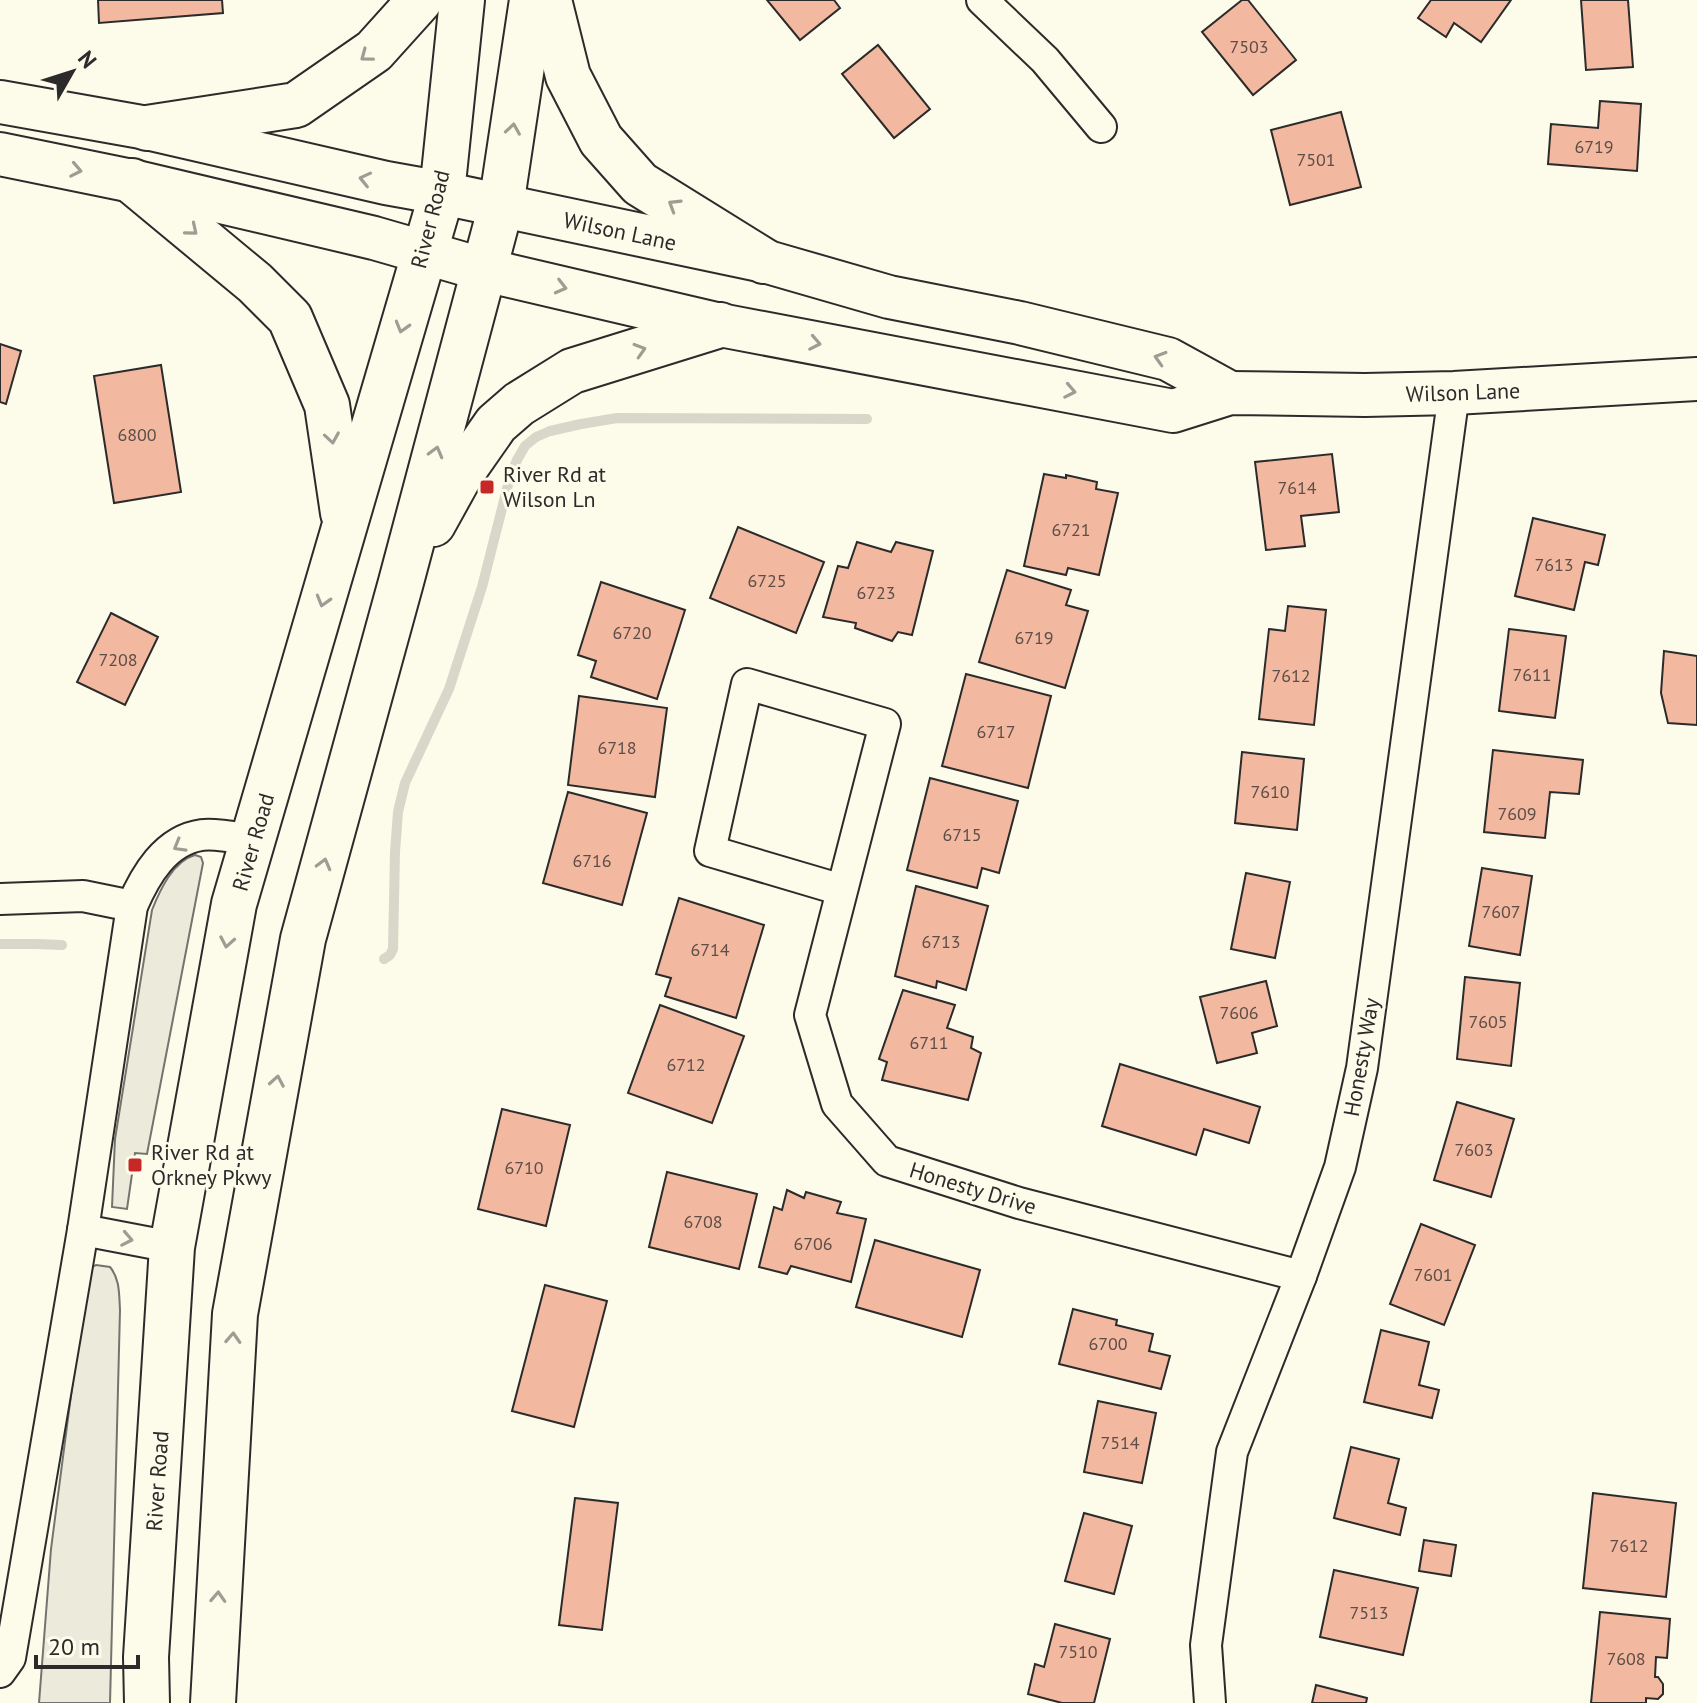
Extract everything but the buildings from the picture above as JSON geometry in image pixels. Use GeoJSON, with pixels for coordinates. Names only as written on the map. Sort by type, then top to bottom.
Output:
{"type":"FeatureCollection","features":[{"type":"Feature","properties":{"kind":"main road"},"geometry":{"type":"LineString","coordinates":[[147,128],[296,105],[374,51],[420,0]]}},
{"type":"Feature","properties":{"kind":"main road","name":"River Road"},"geometry":{"type":"LineString","coordinates":[[147,1703],[146,1657],[172,1247],[234,904],[442,193],[462,0]]}},
{"type":"Feature","properties":{"kind":"main road"},"geometry":{"type":"LineString","coordinates":[[213,1703],[235,1314],[303,939],[501,206],[532,0]]}},
{"type":"Feature","properties":{"kind":"main road"},"geometry":{"type":"LineString","coordinates":[[549,0],[568,76],[601,140],[640,184],[764,261]]}},
{"type":"Feature","properties":{"kind":"main road","name":"Wilson Lane"},"geometry":{"type":"LineString","coordinates":[[0,102],[147,128],[386,183],[764,261],[889,297],[1020,323],[1168,359],[1230,393]]}},
{"type":"Feature","properties":{"kind":"main road","name":"Wilson Lane"},"geometry":{"type":"LineString","coordinates":[[0,154],[132,181],[374,238],[485,270],[720,325],[1173,411],[1230,393],[1454,393],[1697,379]]}},
{"type":"Feature","properties":{"kind":"main road"},"geometry":{"type":"LineString","coordinates":[[132,181],[255,283],[290,318],[327,405],[346,526]]}},
{"type":"Feature","properties":{"kind":"main road"},"geometry":{"type":"LineString","coordinates":[[401,582],[459,477],[496,424],[519,404],[572,371],[720,325]]}},
{"type":"Feature","properties":{"kind":"street"},"geometry":{"type":"LineString","coordinates":[[982,0],[1045,60],[1101,127]]}},
{"type":"Feature","properties":{"kind":"street","name":"Honesty Way"},"geometry":{"type":"LineString","coordinates":[[1210,1703],[1206,1645],[1232,1452],[1340,1167],[1362,1068],[1454,393]]}},
{"type":"Feature","properties":{"kind":"street","name":"Honesty Drive"},"geometry":{"type":"LineString","coordinates":[[842,890],[710,851],[747,684],[885,724],[810,1015],[837,1104],[887,1161],[1019,1203],[1301,1276]]}},
{"type":"Feature","properties":{"kind":"street"},"geometry":{"type":"LineString","coordinates":[[0,1672],[10,1658],[83,1230],[132,906],[144,880],[159,859],[181,843],[202,835],[253,840]]}},
{"type":"Feature","properties":{"kind":"street"},"geometry":{"type":"LineString","coordinates":[[0,899],[83,896],[132,906]]}},
{"type":"Feature","properties":{"kind":"street"},"geometry":{"type":"LineString","coordinates":[[83,1230],[172,1247]]}},
{"type":"Feature","properties":{"kind":"shaded area"},"geometry":{"type":"Polygon","coordinates":[[[195,855],[201,857],[203,863],[147,1154],[135,1153],[127,1209],[112,1207],[115,1139],[152,910],[163,885],[174,870],[195,855]]]}},
{"type":"Feature","properties":{"kind":"shaded area"},"geometry":{"type":"Polygon","coordinates":[[[96,1265],[110,1267],[116,1277],[120,1310],[110,1703],[39,1703],[51,1549],[86,1280],[91,1268],[96,1265]]]}},
{"type":"Feature","properties":{"kind":"waterway"},"geometry":{"type":"LineString","coordinates":[[384,959],[393,949],[395,852],[398,812],[405,783],[449,689],[482,587],[510,477],[525,446],[550,431],[617,418],[867,419]]}},
{"type":"Feature","properties":{"kind":"waterway"},"geometry":{"type":"LineString","coordinates":[[0,944],[62,945]]}},
{"type":"Feature","properties":{"kind":"place","name":"River Rd at Wilson Ln"},"geometry":{"type":"Point","coordinates":[487,487]}},
{"type":"Feature","properties":{"kind":"place","name":"River Rd at Orkney Pkwy"},"geometry":{"type":"Point","coordinates":[135,1165]}}]}
